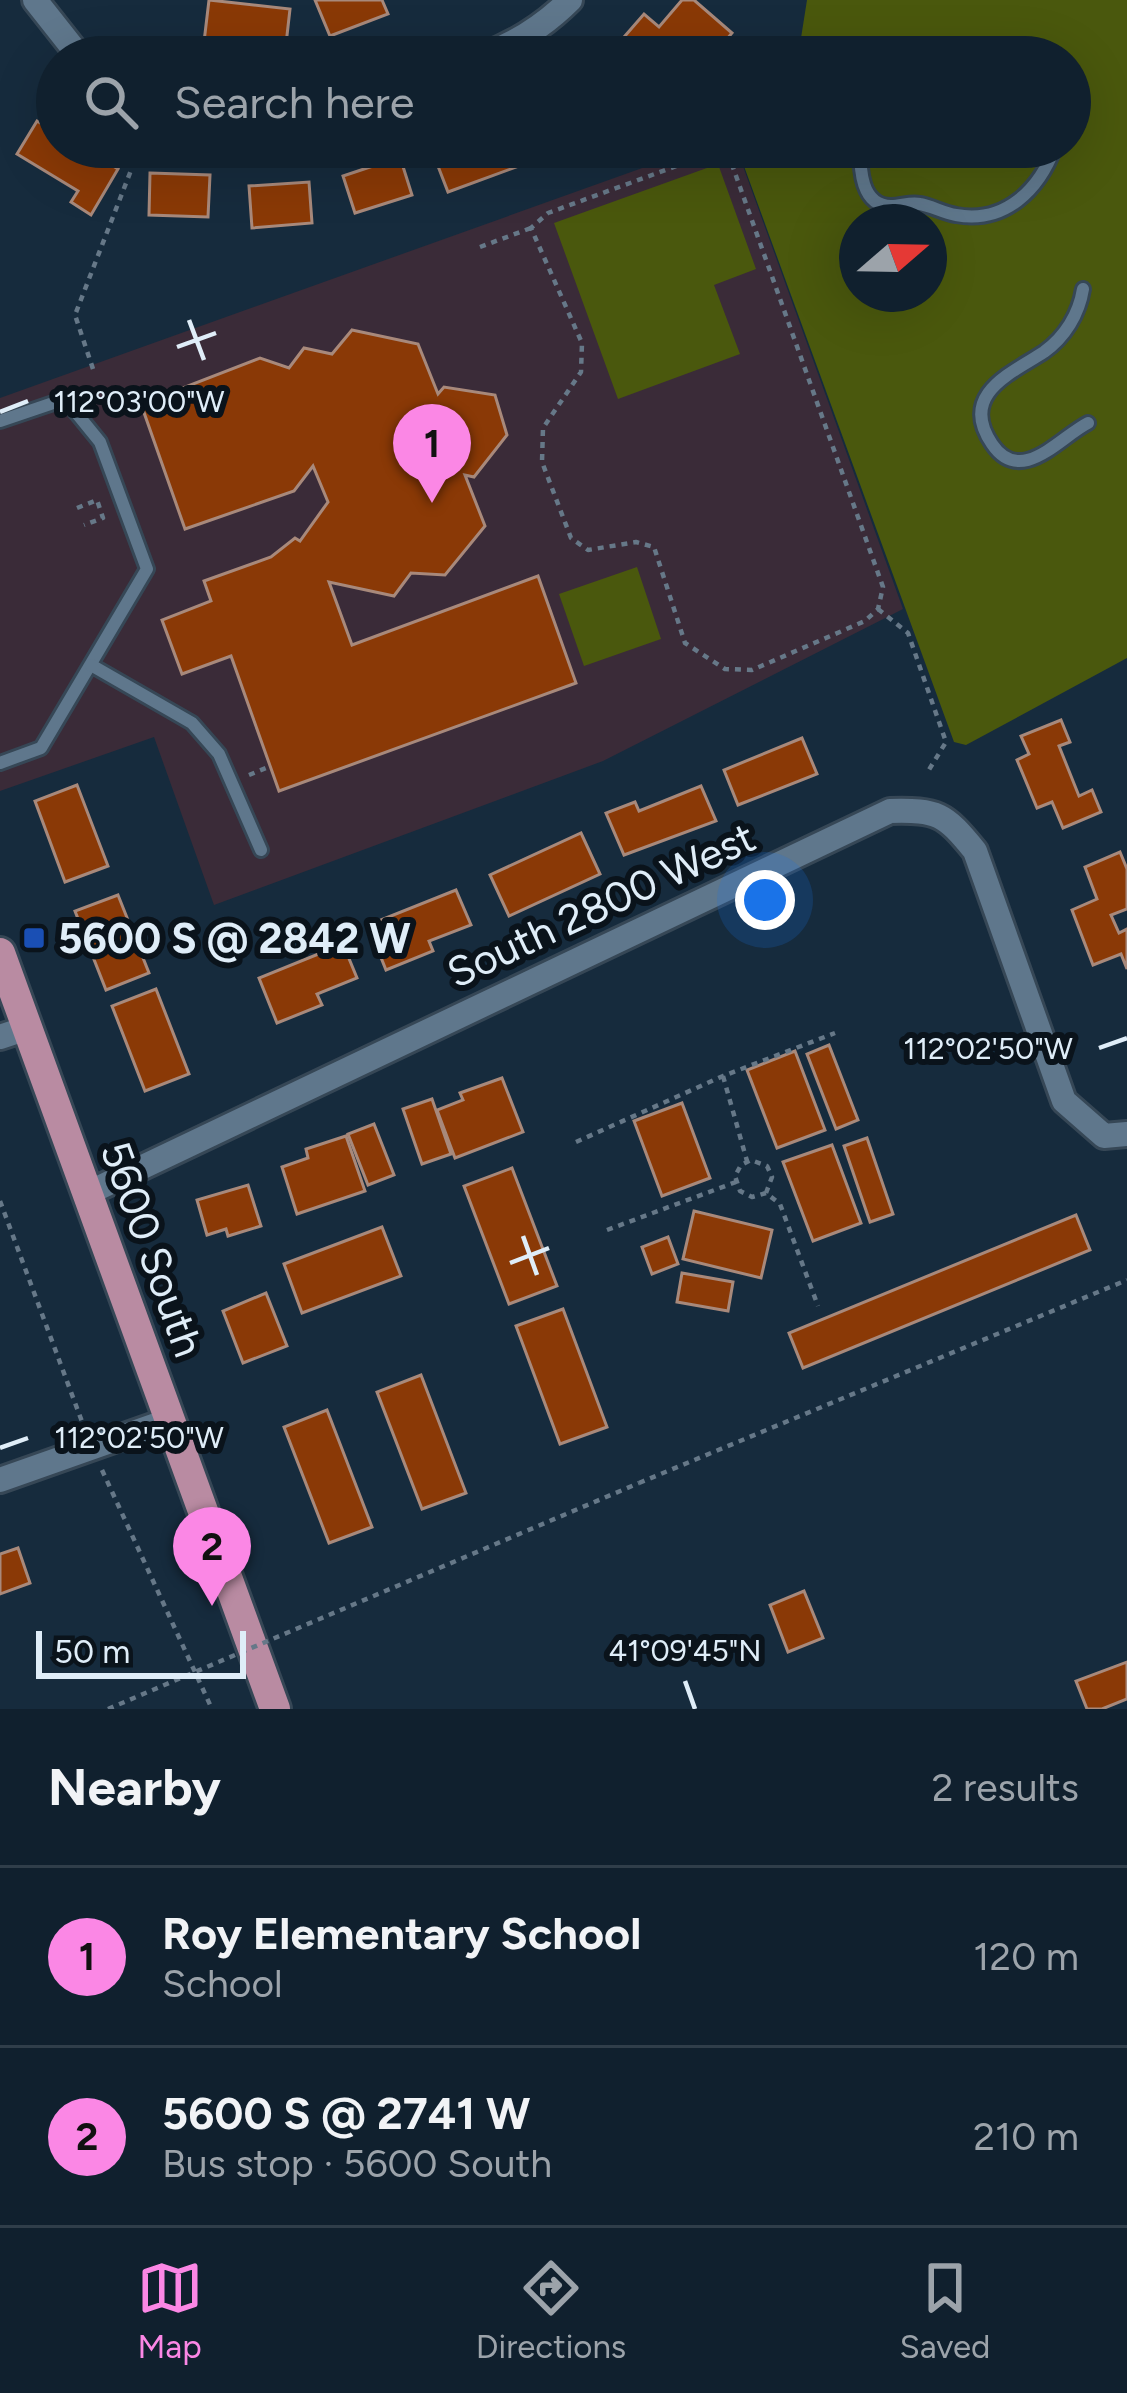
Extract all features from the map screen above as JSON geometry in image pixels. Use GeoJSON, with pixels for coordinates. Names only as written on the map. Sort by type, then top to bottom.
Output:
{"type":"FeatureCollection","features":[{"type":"Feature","properties":{"kind":"main road","name":"5600 South"},"geometry":{"type":"LineString","coordinates":[[0,953],[14,1032],[86,1194],[275,1709]]}},
{"type":"Feature","properties":{"kind":"street"},"geometry":{"type":"LineString","coordinates":[[35,0],[63,36]]}},
{"type":"Feature","properties":{"kind":"street"},"geometry":{"type":"LineString","coordinates":[[519,36],[570,0]]}},
{"type":"Feature","properties":{"kind":"street","name":"South 2800 West"},"geometry":{"type":"LineString","coordinates":[[86,1194],[890,811],[933,810],[951,821],[974,851],[1064,1101],[1116,1135]]}},
{"type":"Feature","properties":{"kind":"street"},"geometry":{"type":"LineString","coordinates":[[0,1480],[170,1420]]}},
{"type":"Feature","properties":{"kind":"lane"},"geometry":{"type":"LineString","coordinates":[[861,168],[866,191],[875,201],[890,206],[919,203],[963,217],[987,215],[1023,198],[1046,168]]}},
{"type":"Feature","properties":{"kind":"lane"},"geometry":{"type":"LineString","coordinates":[[1083,289],[1067,329],[1044,352],[1003,376],[986,399],[983,412],[990,442],[999,452],[1023,461],[1034,461],[1088,423]]}},
{"type":"Feature","properties":{"kind":"lane"},"geometry":{"type":"LineString","coordinates":[[0,422],[65,399],[100,442],[147,569],[40,748],[0,763]]}},
{"type":"Feature","properties":{"kind":"lane"},"geometry":{"type":"LineString","coordinates":[[91,664],[192,723],[219,754],[261,850]]}},
{"type":"Feature","properties":{"kind":"path"},"geometry":{"type":"LineString","coordinates":[[92,369],[75,315],[132,168]]}},
{"type":"Feature","properties":{"kind":"path"},"geometry":{"type":"LineString","coordinates":[[480,247],[531,228],[548,213],[671,168]]}},
{"type":"Feature","properties":{"kind":"path"},"geometry":{"type":"LineString","coordinates":[[531,228],[582,343],[581,372],[543,428],[542,463],[571,538],[588,550],[637,542],[655,547],[685,643],[725,669],[752,670],[865,621],[878,609],[883,586],[733,168]]}},
{"type":"Feature","properties":{"kind":"path"},"geometry":{"type":"LineString","coordinates":[[77,508],[97,500],[103,518],[84,525]]}},
{"type":"Feature","properties":{"kind":"path"},"geometry":{"type":"LineString","coordinates":[[878,609],[908,633],[946,742],[927,773]]}},
{"type":"Feature","properties":{"kind":"path"},"geometry":{"type":"LineString","coordinates":[[577,1142],[723,1076],[835,1033]]}},
{"type":"Feature","properties":{"kind":"path"},"geometry":{"type":"LineString","coordinates":[[723,1076],[747,1161]]}},
{"type":"Feature","properties":{"kind":"path"},"geometry":{"type":"LineString","coordinates":[[766,1193],[771,1171],[763,1162],[747,1161],[737,1170],[736,1182],[746,1195],[766,1193],[780,1204],[818,1306]]}},
{"type":"Feature","properties":{"kind":"path"},"geometry":{"type":"LineString","coordinates":[[607,1230],[736,1182]]}},
{"type":"Feature","properties":{"kind":"path"},"geometry":{"type":"LineString","coordinates":[[108,1709],[1127,1280]]}},
{"type":"Feature","properties":{"kind":"shaded area"},"geometry":{"type":"Polygon","coordinates":[[[642,168],[744,168],[903,609],[603,761],[214,905],[154,737],[0,791],[0,398],[642,168]]]}},
{"type":"Feature","properties":{"kind":"green space"},"geometry":{"type":"Polygon","coordinates":[[[807,0],[1127,0],[1127,658],[966,745],[954,742],[745,168],[1091,168],[1091,36],[801,36],[807,0]]]}},
{"type":"Feature","properties":{"kind":"green space"},"geometry":{"type":"Polygon","coordinates":[[[707,168],[719,168],[756,269],[714,285],[740,354],[618,399],[554,223],[707,168]]]}},
{"type":"Feature","properties":{"kind":"green space"},"geometry":{"type":"Polygon","coordinates":[[[637,567],[661,639],[584,666],[559,594],[637,567]]]}},
{"type":"Feature","properties":{"kind":"building"},"geometry":{"type":"Polygon","coordinates":[[[209,0],[290,9],[287,36],[205,36],[209,0]]]}},
{"type":"Feature","properties":{"kind":"building"},"geometry":{"type":"Polygon","coordinates":[[[315,0],[382,0],[388,14],[330,36],[315,0]]]}},
{"type":"Feature","properties":{"kind":"building"},"geometry":{"type":"Polygon","coordinates":[[[682,0],[694,0],[732,33],[625,36],[644,14],[659,27],[682,0]]]}},
{"type":"Feature","properties":{"kind":"building"},"geometry":{"type":"Polygon","coordinates":[[[36,123],[36,166],[17,154],[36,123]]]}},
{"type":"Feature","properties":{"kind":"building"},"geometry":{"type":"Polygon","coordinates":[[[40,168],[118,169],[91,215],[71,202],[78,191],[40,168]]]}},
{"type":"Feature","properties":{"kind":"building"},"geometry":{"type":"Polygon","coordinates":[[[367,168],[403,168],[412,195],[355,213],[343,176],[367,168]]]}},
{"type":"Feature","properties":{"kind":"building"},"geometry":{"type":"Polygon","coordinates":[[[439,168],[513,168],[448,192],[439,168]]]}},
{"type":"Feature","properties":{"kind":"building"},"geometry":{"type":"Polygon","coordinates":[[[150,173],[210,175],[208,217],[149,215],[150,173]]]}},
{"type":"Feature","properties":{"kind":"building"},"geometry":{"type":"Polygon","coordinates":[[[309,182],[312,223],[252,228],[249,186],[309,182]]]}},
{"type":"Feature","properties":{"kind":"building"},"geometry":{"type":"Polygon","coordinates":[[[352,330],[418,344],[438,394],[444,387],[495,395],[507,435],[474,477],[465,475],[485,526],[445,575],[411,573],[394,596],[329,582],[352,645],[538,576],[576,683],[279,791],[231,656],[182,674],[162,620],[211,601],[204,581],[271,557],[295,538],[300,541],[328,502],[313,466],[294,491],[185,529],[141,404],[260,358],[289,368],[304,348],[332,354],[352,330]]]}},
{"type":"Feature","properties":{"kind":"building"},"geometry":{"type":"Polygon","coordinates":[[[1061,720],[1070,742],[1059,746],[1079,796],[1092,790],[1101,812],[1063,828],[1052,802],[1037,808],[1017,760],[1029,754],[1021,736],[1061,720]]]}},
{"type":"Feature","properties":{"kind":"building"},"geometry":{"type":"Polygon","coordinates":[[[802,738],[817,774],[738,805],[724,770],[802,738]]]}},
{"type":"Feature","properties":{"kind":"building"},"geometry":{"type":"Polygon","coordinates":[[[77,785],[108,866],[65,882],[35,801],[77,785]]]}},
{"type":"Feature","properties":{"kind":"building"},"geometry":{"type":"Polygon","coordinates":[[[701,786],[716,821],[624,855],[606,813],[635,802],[639,811],[701,786]]]}},
{"type":"Feature","properties":{"kind":"building"},"geometry":{"type":"Polygon","coordinates":[[[581,833],[600,874],[509,916],[490,875],[581,833]]]}},
{"type":"Feature","properties":{"kind":"building"},"geometry":{"type":"Polygon","coordinates":[[[1120,852],[1127,869],[1127,909],[1111,915],[1119,933],[1127,929],[1127,969],[1121,954],[1093,965],[1072,910],[1097,899],[1085,867],[1120,852]]]}},
{"type":"Feature","properties":{"kind":"building"},"geometry":{"type":"Polygon","coordinates":[[[456,890],[471,925],[429,941],[433,951],[386,970],[368,925],[456,890]]]}},
{"type":"Feature","properties":{"kind":"building"},"geometry":{"type":"Polygon","coordinates":[[[118,895],[149,973],[106,990],[75,911],[118,895]]]}},
{"type":"Feature","properties":{"kind":"building"},"geometry":{"type":"Polygon","coordinates":[[[343,944],[357,978],[317,994],[322,1005],[277,1023],[259,978],[343,944]]]}},
{"type":"Feature","properties":{"kind":"building"},"geometry":{"type":"Polygon","coordinates":[[[156,989],[189,1074],[145,1091],[112,1006],[156,989]]]}},
{"type":"Feature","properties":{"kind":"building"},"geometry":{"type":"Polygon","coordinates":[[[829,1045],[858,1120],[836,1129],[807,1054],[829,1045]]]}},
{"type":"Feature","properties":{"kind":"building"},"geometry":{"type":"Polygon","coordinates":[[[795,1051],[825,1130],[777,1148],[747,1070],[795,1051]]]}},
{"type":"Feature","properties":{"kind":"building"},"geometry":{"type":"Polygon","coordinates":[[[502,1078],[523,1132],[455,1158],[437,1110],[463,1100],[460,1093],[502,1078]]]}},
{"type":"Feature","properties":{"kind":"building"},"geometry":{"type":"Polygon","coordinates":[[[432,1099],[451,1154],[422,1164],[403,1109],[432,1099]]]}},
{"type":"Feature","properties":{"kind":"building"},"geometry":{"type":"Polygon","coordinates":[[[682,1103],[710,1178],[662,1196],[634,1121],[682,1103]]]}},
{"type":"Feature","properties":{"kind":"building"},"geometry":{"type":"Polygon","coordinates":[[[374,1124],[394,1175],[368,1185],[348,1134],[374,1124]]]}},
{"type":"Feature","properties":{"kind":"building"},"geometry":{"type":"Polygon","coordinates":[[[346,1136],[365,1191],[297,1214],[282,1167],[308,1158],[306,1149],[346,1136]]]}},
{"type":"Feature","properties":{"kind":"building"},"geometry":{"type":"Polygon","coordinates":[[[867,1138],[893,1214],[870,1222],[844,1146],[867,1138]]]}},
{"type":"Feature","properties":{"kind":"building"},"geometry":{"type":"Polygon","coordinates":[[[832,1145],[861,1223],[813,1241],[783,1162],[832,1145]]]}},
{"type":"Feature","properties":{"kind":"building"},"geometry":{"type":"Polygon","coordinates":[[[512,1168],[557,1286],[509,1304],[464,1186],[512,1168]]]}},
{"type":"Feature","properties":{"kind":"building"},"geometry":{"type":"Polygon","coordinates":[[[248,1185],[261,1226],[228,1236],[226,1229],[207,1235],[197,1200],[248,1185]]]}},
{"type":"Feature","properties":{"kind":"building"},"geometry":{"type":"Polygon","coordinates":[[[694,1211],[772,1230],[761,1278],[683,1259],[694,1211]]]}},
{"type":"Feature","properties":{"kind":"building"},"geometry":{"type":"Polygon","coordinates":[[[1076,1215],[1090,1250],[803,1368],[789,1333],[1076,1215]]]}},
{"type":"Feature","properties":{"kind":"building"},"geometry":{"type":"Polygon","coordinates":[[[382,1227],[401,1276],[302,1313],[284,1264],[382,1227]]]}},
{"type":"Feature","properties":{"kind":"building"},"geometry":{"type":"Polygon","coordinates":[[[668,1237],[678,1264],[652,1274],[642,1247],[668,1237]]]}},
{"type":"Feature","properties":{"kind":"building"},"geometry":{"type":"Polygon","coordinates":[[[682,1273],[733,1282],[728,1311],[677,1302],[682,1273]]]}},
{"type":"Feature","properties":{"kind":"building"},"geometry":{"type":"Polygon","coordinates":[[[266,1293],[287,1346],[243,1363],[223,1311],[266,1293]]]}},
{"type":"Feature","properties":{"kind":"building"},"geometry":{"type":"Polygon","coordinates":[[[563,1309],[607,1427],[560,1444],[516,1326],[563,1309]]]}},
{"type":"Feature","properties":{"kind":"building"},"geometry":{"type":"Polygon","coordinates":[[[421,1375],[466,1493],[422,1509],[377,1392],[421,1375]]]}},
{"type":"Feature","properties":{"kind":"building"},"geometry":{"type":"Polygon","coordinates":[[[327,1410],[372,1527],[329,1543],[284,1427],[327,1410]]]}},
{"type":"Feature","properties":{"kind":"building"},"geometry":{"type":"Polygon","coordinates":[[[18,1548],[30,1583],[0,1594],[0,1554],[18,1548]]]}},
{"type":"Feature","properties":{"kind":"building"},"geometry":{"type":"Polygon","coordinates":[[[804,1591],[823,1638],[788,1652],[770,1605],[804,1591]]]}},
{"type":"Feature","properties":{"kind":"building"},"geometry":{"type":"Polygon","coordinates":[[[1127,1662],[1127,1699],[1102,1709],[1087,1709],[1076,1681],[1127,1662]]]}},
{"type":"Feature","properties":{"kind":"place","name":"Roy Elementary School"},"geometry":{"type":"Point","coordinates":[432,503]}},
{"type":"Feature","properties":{"kind":"place","name":"5600 S @ 2842 W"},"geometry":{"type":"Point","coordinates":[34,938]}},
{"type":"Feature","properties":{"kind":"place","name":"5600 S @ 2741 W"},"geometry":{"type":"Point","coordinates":[212,1606]}}]}
